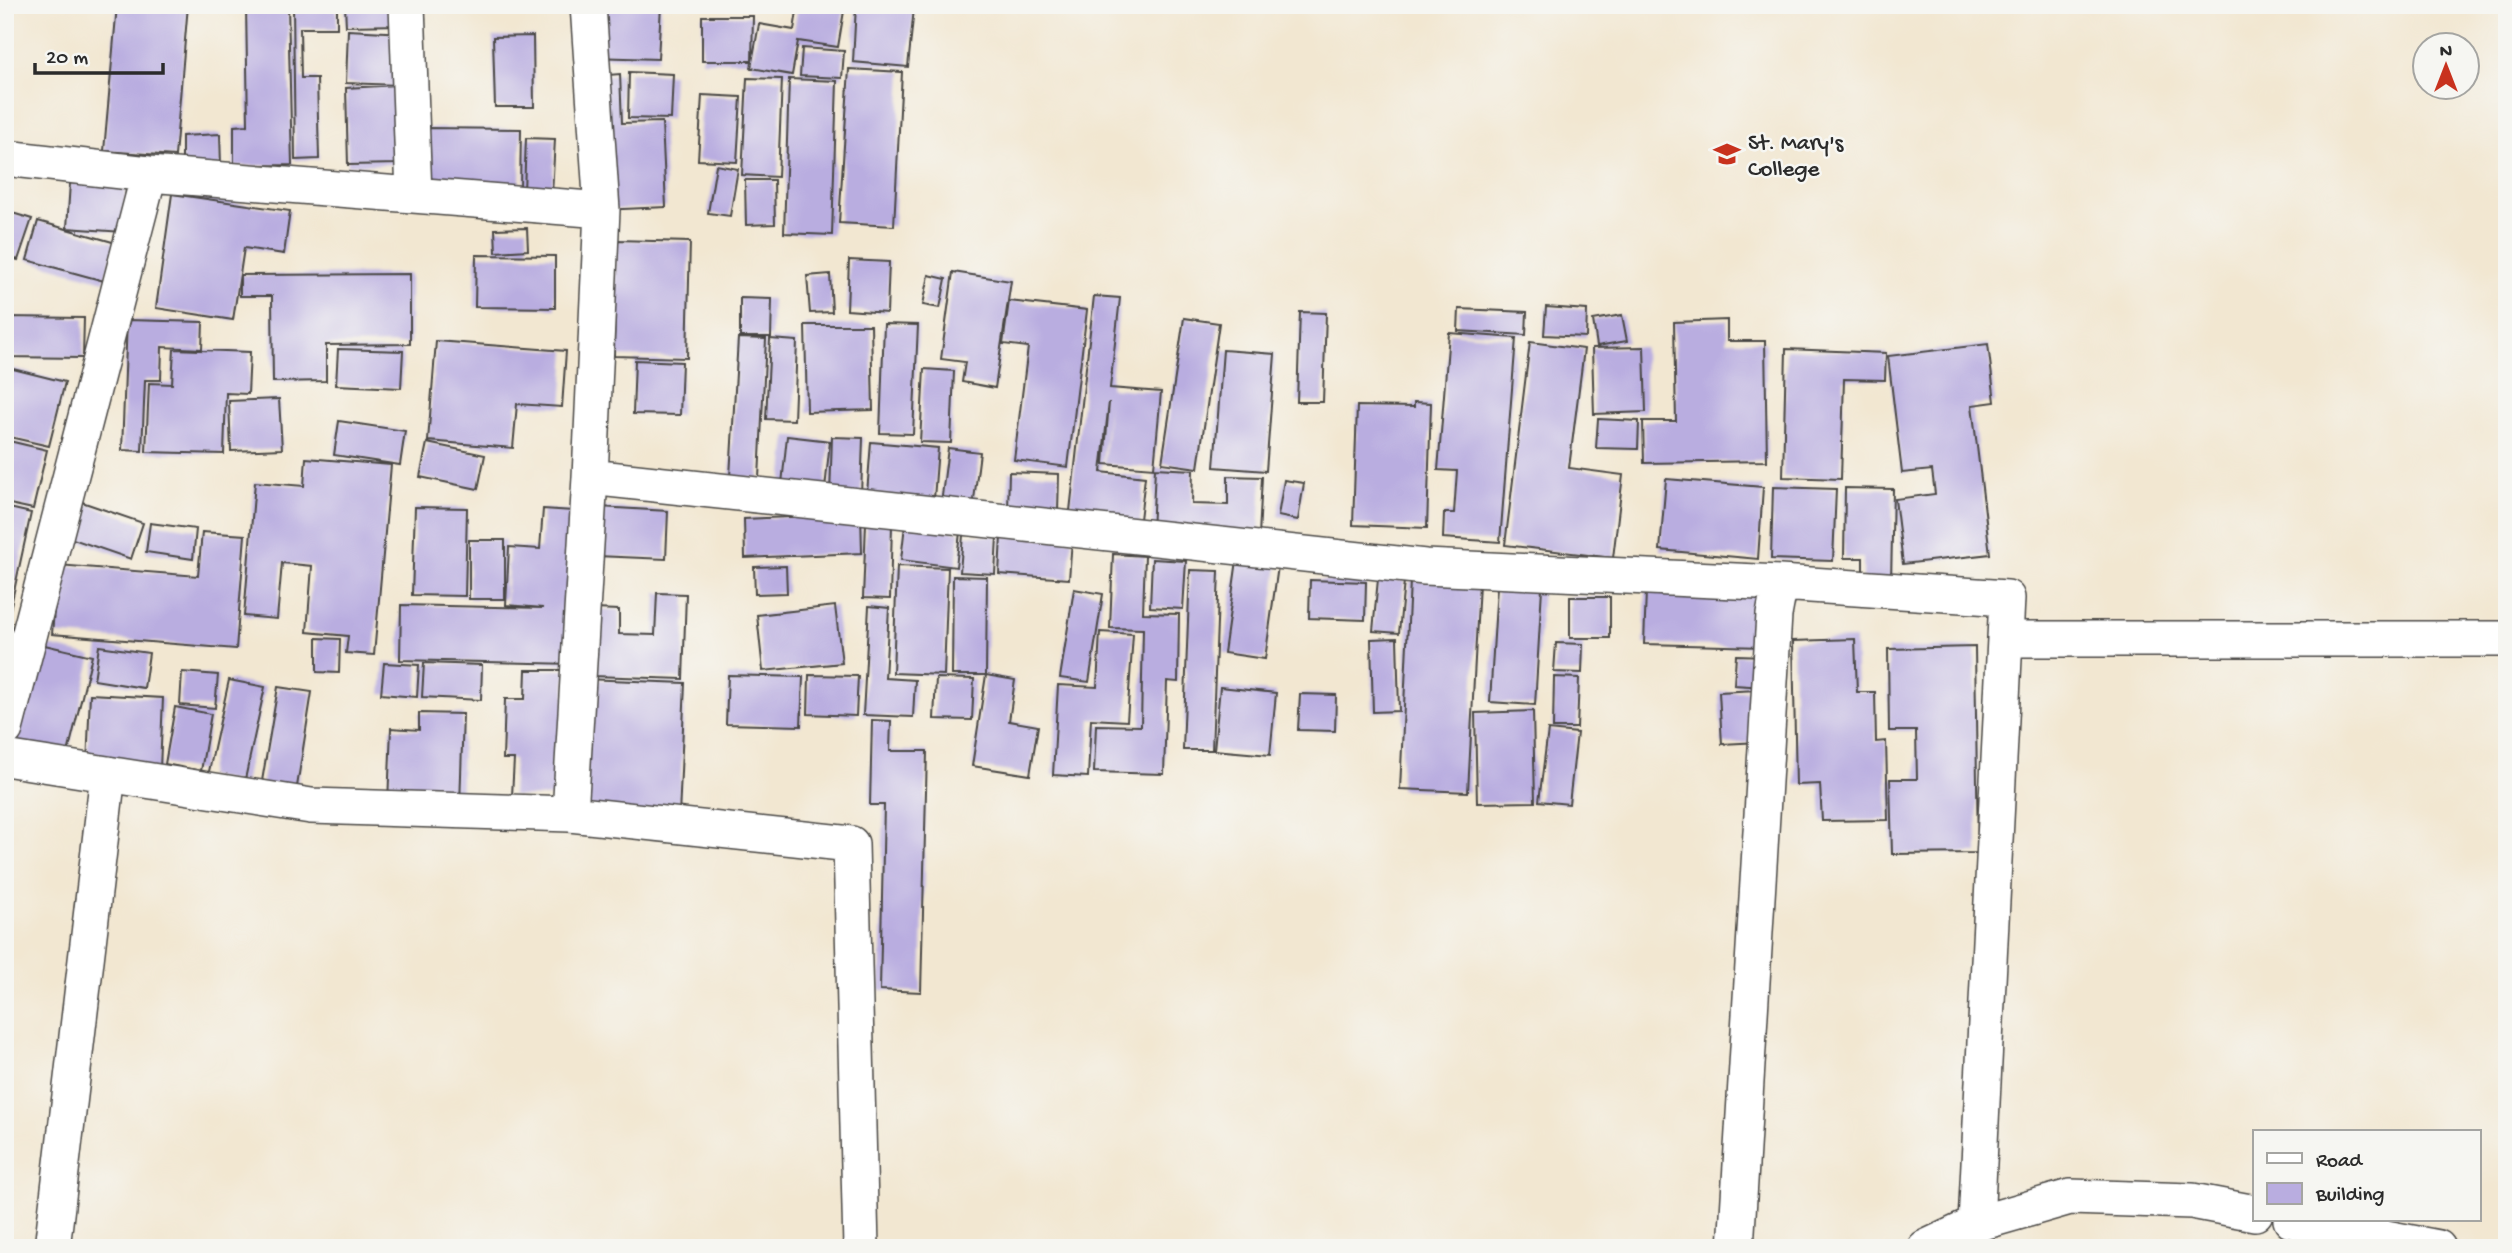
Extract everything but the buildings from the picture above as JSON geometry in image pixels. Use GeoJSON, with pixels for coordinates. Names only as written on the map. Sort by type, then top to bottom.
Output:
{"type":"FeatureCollection","features":[{"type":"Feature","properties":{"kind":"street"},"geometry":{"type":"LineString","coordinates":[[407,5],[414,195]]}},
{"type":"Feature","properties":{"kind":"street"},"geometry":{"type":"LineString","coordinates":[[570,814],[590,477],[602,210],[588,5]]}},
{"type":"Feature","properties":{"kind":"street"},"geometry":{"type":"LineString","coordinates":[[5,159],[149,174],[602,210]]}},
{"type":"Feature","properties":{"kind":"street"},"geometry":{"type":"LineString","coordinates":[[5,729],[149,174]]}},
{"type":"Feature","properties":{"kind":"street"},"geometry":{"type":"LineString","coordinates":[[590,477],[1425,567],[1780,583],[2007,598],[1976,1224]]}},
{"type":"Feature","properties":{"kind":"street"},"geometry":{"type":"LineString","coordinates":[[1736,1248],[1774,615],[1780,583]]}},
{"type":"Feature","properties":{"kind":"street"},"geometry":{"type":"LineString","coordinates":[[2005,639],[2507,639]]}},
{"type":"Feature","properties":{"kind":"street"},"geometry":{"type":"LineString","coordinates":[[5,758],[311,806],[570,814],[851,844],[861,1248]]}},
{"type":"Feature","properties":{"kind":"street"},"geometry":{"type":"LineString","coordinates":[[52,1248],[108,774]]}},
{"type":"Feature","properties":{"kind":"street"},"geometry":{"type":"LineString","coordinates":[[1925,1248],[1976,1224],[2070,1197],[2192,1201],[2253,1213]]}},
{"type":"Feature","properties":{"kind":"street"},"geometry":{"type":"LineString","coordinates":[[2302,1222],[2438,1248]]}},
{"type":"Feature","properties":{"kind":"place","name":"St. Mary's College"},"geometry":{"type":"Point","coordinates":[1727,154]}}]}
